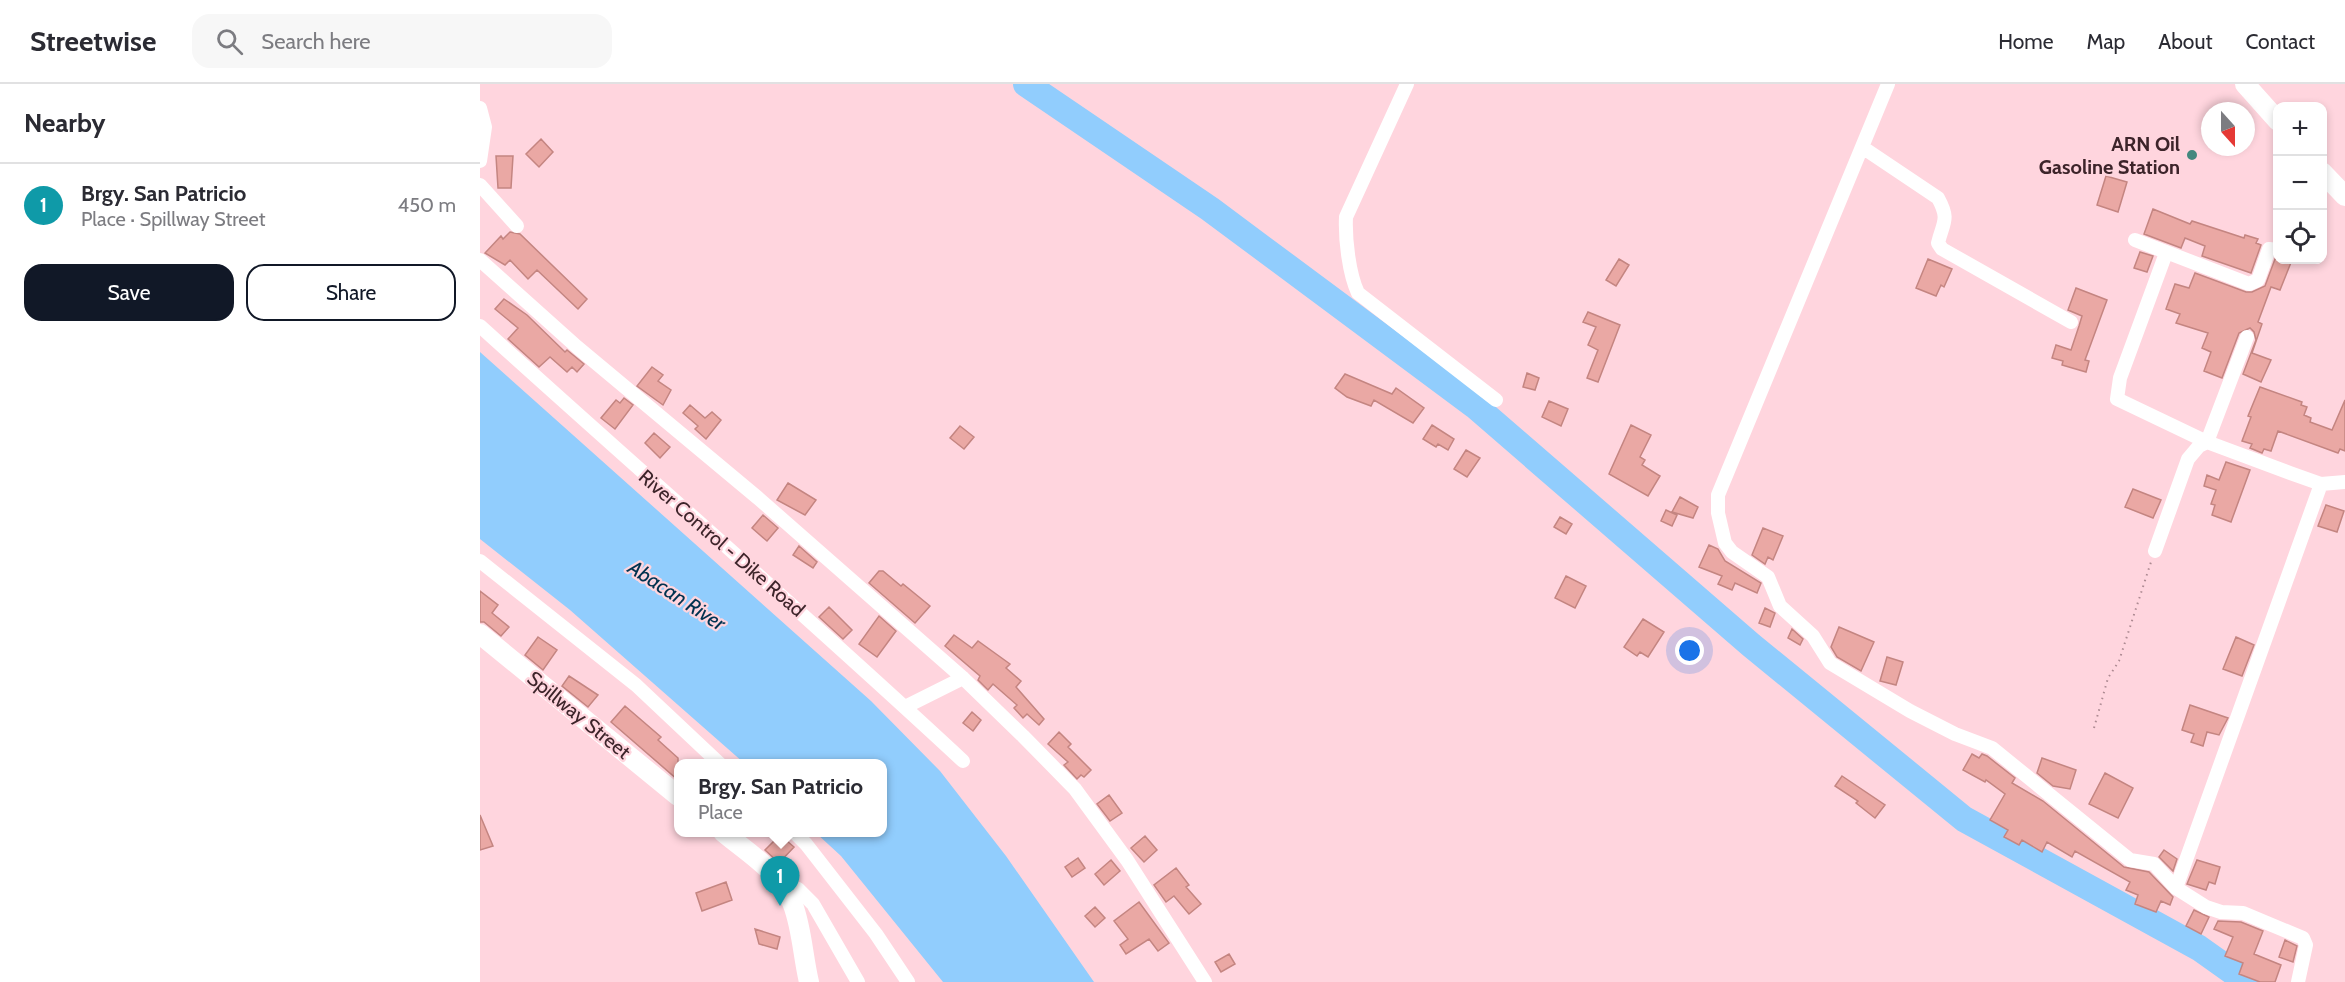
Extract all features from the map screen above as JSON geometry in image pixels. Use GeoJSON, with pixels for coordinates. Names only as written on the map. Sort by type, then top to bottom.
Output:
{"type":"FeatureCollection","features":[{"type":"Feature","properties":{"kind":"street"},"geometry":{"type":"LineString","coordinates":[[1407,84],[1346,217],[1345,232],[1352,280],[1358,294],[1496,400]]}},
{"type":"Feature","properties":{"kind":"street"},"geometry":{"type":"LineString","coordinates":[[1888,84],[1718,495],[1718,513],[1725,543],[1732,552],[1768,577],[1780,606],[1813,636],[1830,663],[1910,711],[1955,734],[1992,748],[2130,860],[2154,864],[2176,888],[2206,907],[2243,913],[2303,938],[2306,945],[2298,982]]}},
{"type":"Feature","properties":{"kind":"street"},"geometry":{"type":"LineString","coordinates":[[2245,84],[2273,116]]}},
{"type":"Feature","properties":{"kind":"street"},"geometry":{"type":"LineString","coordinates":[[480,108],[485,127],[480,161]]}},
{"type":"Feature","properties":{"kind":"street"},"geometry":{"type":"LineString","coordinates":[[1862,147],[1938,198],[1946,211],[1946,222],[1938,240],[1942,249],[2071,322]]}},
{"type":"Feature","properties":{"kind":"street"},"geometry":{"type":"LineString","coordinates":[[2327,178],[2345,196]]}},
{"type":"Feature","properties":{"kind":"street"},"geometry":{"type":"LineString","coordinates":[[480,186],[517,225]]}},
{"type":"Feature","properties":{"kind":"street"},"geometry":{"type":"LineString","coordinates":[[2135,240],[2249,284],[2258,280],[2269,249],[2273,250]]}},
{"type":"Feature","properties":{"kind":"street"},"geometry":{"type":"LineString","coordinates":[[2166,253],[2120,378],[2117,399],[2207,442],[2321,484],[2345,482]]}},
{"type":"Feature","properties":{"kind":"street"},"geometry":{"type":"LineString","coordinates":[[480,260],[577,347],[758,498],[963,678],[1075,789],[1128,860],[1205,982]]}},
{"type":"Feature","properties":{"kind":"street","name":"River Control - Dike Road"},"geometry":{"type":"LineString","coordinates":[[480,326],[662,490],[817,625],[963,761]]}},
{"type":"Feature","properties":{"kind":"street"},"geometry":{"type":"LineString","coordinates":[[2155,551],[2188,459],[2199,446],[2207,442],[2247,337]]}},
{"type":"Feature","properties":{"kind":"street"},"geometry":{"type":"LineString","coordinates":[[2176,888],[2321,484]]}},
{"type":"Feature","properties":{"kind":"street"},"geometry":{"type":"LineString","coordinates":[[480,561],[636,685],[715,759]]}},
{"type":"Feature","properties":{"kind":"street","name":"Spillway Street"},"geometry":{"type":"LineString","coordinates":[[480,634],[674,793]]}},
{"type":"Feature","properties":{"kind":"street"},"geometry":{"type":"LineString","coordinates":[[905,707],[963,678]]}},
{"type":"Feature","properties":{"kind":"street"},"geometry":{"type":"LineString","coordinates":[[729,837],[781,882],[798,889],[813,904],[858,982]]}},
{"type":"Feature","properties":{"kind":"street"},"geometry":{"type":"LineString","coordinates":[[799,837],[876,934],[908,982]]}},
{"type":"Feature","properties":{"kind":"street"},"geometry":{"type":"LineString","coordinates":[[781,882],[794,905],[809,982]]}},
{"type":"Feature","properties":{"kind":"path"},"geometry":{"type":"LineString","coordinates":[[2094,728],[2108,678],[2119,661],[2155,551]]}},
{"type":"Feature","properties":{"kind":"water","name":"Abacan River"},"geometry":{"type":"Polygon","coordinates":[[[480,352],[871,701],[940,771],[1006,856],[1094,982],[943,982],[841,856],[820,837],[887,837],[887,759],[739,759],[570,610],[480,539],[480,352]]]}},
{"type":"Feature","properties":{"kind":"building"},"geometry":{"type":"Polygon","coordinates":[[[541,139],[553,152],[539,167],[526,154],[541,139]]]}},
{"type":"Feature","properties":{"kind":"building"},"geometry":{"type":"Polygon","coordinates":[[[496,156],[513,156],[511,188],[498,188],[496,156]]]}},
{"type":"Feature","properties":{"kind":"building"},"geometry":{"type":"Polygon","coordinates":[[[2106,176],[2127,182],[2118,212],[2097,205],[2106,176]]]}},
{"type":"Feature","properties":{"kind":"building"},"geometry":{"type":"Polygon","coordinates":[[[2153,209],[2190,224],[2192,221],[2244,238],[2245,235],[2258,239],[2256,243],[2261,245],[2251,273],[2202,256],[2205,246],[2185,238],[2181,248],[2144,234],[2153,209]]]}},
{"type":"Feature","properties":{"kind":"building"},"geometry":{"type":"Polygon","coordinates":[[[510,232],[520,234],[587,299],[578,309],[537,270],[528,279],[510,260],[505,265],[485,253],[501,236],[503,239],[510,232]]]}},
{"type":"Feature","properties":{"kind":"building"},"geometry":{"type":"Polygon","coordinates":[[[2140,252],[2153,256],[2147,272],[2134,268],[2140,252]]]}},
{"type":"Feature","properties":{"kind":"building"},"geometry":{"type":"Polygon","coordinates":[[[1619,259],[1629,265],[1616,286],[1606,280],[1619,259]]]}},
{"type":"Feature","properties":{"kind":"building"},"geometry":{"type":"Polygon","coordinates":[[[1928,259],[1952,269],[1944,287],[1941,285],[1936,296],[1916,288],[1928,259]]]}},
{"type":"Feature","properties":{"kind":"building"},"geometry":{"type":"Polygon","coordinates":[[[2273,264],[2290,264],[2280,290],[2271,287],[2258,322],[2262,324],[2252,353],[2271,360],[2261,382],[2243,374],[2256,340],[2250,328],[2239,333],[2222,378],[2204,371],[2211,352],[2202,348],[2208,333],[2176,323],[2180,314],[2166,309],[2175,284],[2189,288],[2195,273],[2246,292],[2252,292],[2265,286],[2273,264]]]}},
{"type":"Feature","properties":{"kind":"building"},"geometry":{"type":"Polygon","coordinates":[[[2076,288],[2107,300],[2085,360],[2089,361],[2086,372],[2062,365],[2063,361],[2052,358],[2056,345],[2071,350],[2082,316],[2068,310],[2076,288]]]}},
{"type":"Feature","properties":{"kind":"building"},"geometry":{"type":"Polygon","coordinates":[[[504,299],[527,315],[565,352],[567,350],[584,364],[577,372],[572,367],[567,372],[550,357],[539,367],[508,339],[518,328],[495,309],[504,299]]]}},
{"type":"Feature","properties":{"kind":"building"},"geometry":{"type":"Polygon","coordinates":[[[1588,312],[1620,325],[1598,382],[1587,378],[1598,350],[1588,345],[1596,327],[1583,322],[1588,312]]]}},
{"type":"Feature","properties":{"kind":"building"},"geometry":{"type":"Polygon","coordinates":[[[652,367],[663,375],[658,381],[671,390],[663,405],[637,386],[652,367]]]}},
{"type":"Feature","properties":{"kind":"building"},"geometry":{"type":"Polygon","coordinates":[[[1527,373],[1539,378],[1535,390],[1523,387],[1527,373]]]}},
{"type":"Feature","properties":{"kind":"building"},"geometry":{"type":"Polygon","coordinates":[[[1345,374],[1392,394],[1396,388],[1424,408],[1413,423],[1374,400],[1371,406],[1347,397],[1335,388],[1345,374]]]}},
{"type":"Feature","properties":{"kind":"building"},"geometry":{"type":"Polygon","coordinates":[[[2260,387],[2302,402],[2301,405],[2307,407],[2304,415],[2311,418],[2310,422],[2332,430],[2345,400],[2345,451],[2340,449],[2338,453],[2278,431],[2271,451],[2264,449],[2262,453],[2250,448],[2252,444],[2242,441],[2251,417],[2248,416],[2260,387]]]}},
{"type":"Feature","properties":{"kind":"building"},"geometry":{"type":"Polygon","coordinates":[[[624,398],[633,405],[615,429],[601,418],[616,400],[620,403],[624,398]]]}},
{"type":"Feature","properties":{"kind":"building"},"geometry":{"type":"Polygon","coordinates":[[[1549,401],[1568,409],[1561,426],[1542,417],[1549,401]]]}},
{"type":"Feature","properties":{"kind":"building"},"geometry":{"type":"Polygon","coordinates":[[[690,405],[705,418],[712,412],[721,420],[706,439],[695,429],[698,426],[683,413],[690,405]]]}},
{"type":"Feature","properties":{"kind":"building"},"geometry":{"type":"Polygon","coordinates":[[[1432,425],[1454,439],[1448,450],[1438,444],[1436,447],[1423,439],[1432,425]]]}},
{"type":"Feature","properties":{"kind":"building"},"geometry":{"type":"Polygon","coordinates":[[[1631,425],[1651,435],[1640,457],[1645,460],[1642,465],[1660,476],[1648,496],[1609,474],[1631,425]]]}},
{"type":"Feature","properties":{"kind":"building"},"geometry":{"type":"Polygon","coordinates":[[[960,426],[974,437],[964,449],[950,438],[960,426]]]}},
{"type":"Feature","properties":{"kind":"building"},"geometry":{"type":"Polygon","coordinates":[[[654,433],[670,447],[660,458],[645,443],[654,433]]]}},
{"type":"Feature","properties":{"kind":"building"},"geometry":{"type":"Polygon","coordinates":[[[1466,450],[1480,458],[1467,477],[1454,469],[1466,450]]]}},
{"type":"Feature","properties":{"kind":"building"},"geometry":{"type":"Polygon","coordinates":[[[2226,462],[2250,470],[2231,522],[2212,515],[2215,505],[2211,504],[2216,490],[2204,486],[2207,475],[2219,480],[2226,462]]]}},
{"type":"Feature","properties":{"kind":"building"},"geometry":{"type":"Polygon","coordinates":[[[788,483],[816,500],[805,515],[777,500],[788,483]]]}},
{"type":"Feature","properties":{"kind":"building"},"geometry":{"type":"Polygon","coordinates":[[[2133,489],[2161,500],[2153,518],[2125,507],[2133,489]]]}},
{"type":"Feature","properties":{"kind":"building"},"geometry":{"type":"Polygon","coordinates":[[[1680,497],[1698,507],[1693,518],[1672,512],[1680,497]]]}},
{"type":"Feature","properties":{"kind":"building"},"geometry":{"type":"Polygon","coordinates":[[[2326,505],[2344,511],[2337,532],[2318,526],[2326,505]]]}},
{"type":"Feature","properties":{"kind":"building"},"geometry":{"type":"Polygon","coordinates":[[[1666,510],[1677,515],[1672,526],[1661,521],[1666,510]]]}},
{"type":"Feature","properties":{"kind":"building"},"geometry":{"type":"Polygon","coordinates":[[[763,515],[778,528],[767,541],[752,528],[763,515]]]}},
{"type":"Feature","properties":{"kind":"building"},"geometry":{"type":"Polygon","coordinates":[[[1560,517],[1572,524],[1566,534],[1554,527],[1560,517]]]}},
{"type":"Feature","properties":{"kind":"building"},"geometry":{"type":"Polygon","coordinates":[[[1763,528],[1783,536],[1773,560],[1768,557],[1765,564],[1752,555],[1763,528]]]}},
{"type":"Feature","properties":{"kind":"building"},"geometry":{"type":"Polygon","coordinates":[[[1709,545],[1718,549],[1725,561],[1761,583],[1757,593],[1735,583],[1732,590],[1718,584],[1722,576],[1699,567],[1709,545]]]}},
{"type":"Feature","properties":{"kind":"building"},"geometry":{"type":"Polygon","coordinates":[[[799,546],[817,562],[813,568],[793,555],[799,546]]]}},
{"type":"Feature","properties":{"kind":"building"},"geometry":{"type":"Polygon","coordinates":[[[879,571],[883,571],[901,586],[903,584],[930,606],[915,623],[869,583],[879,571]]]}},
{"type":"Feature","properties":{"kind":"building"},"geometry":{"type":"Polygon","coordinates":[[[1566,576],[1586,586],[1575,608],[1555,598],[1566,576]]]}},
{"type":"Feature","properties":{"kind":"building"},"geometry":{"type":"Polygon","coordinates":[[[480,591],[498,605],[492,613],[509,627],[501,636],[484,622],[480,622],[480,591]]]}},
{"type":"Feature","properties":{"kind":"building"},"geometry":{"type":"Polygon","coordinates":[[[829,607],[852,630],[843,639],[819,617],[829,607]]]}},
{"type":"Feature","properties":{"kind":"building"},"geometry":{"type":"Polygon","coordinates":[[[1765,608],[1775,613],[1770,627],[1759,623],[1765,608]]]}},
{"type":"Feature","properties":{"kind":"building"},"geometry":{"type":"Polygon","coordinates":[[[879,616],[896,631],[877,657],[859,644],[879,616]]]}},
{"type":"Feature","properties":{"kind":"building"},"geometry":{"type":"Polygon","coordinates":[[[1643,619],[1664,632],[1648,657],[1640,652],[1637,656],[1624,647],[1643,619]]]}},
{"type":"Feature","properties":{"kind":"building"},"geometry":{"type":"Polygon","coordinates":[[[1839,627],[1874,642],[1861,671],[1837,657],[1831,647],[1839,627]]]}},
{"type":"Feature","properties":{"kind":"building"},"geometry":{"type":"Polygon","coordinates":[[[1792,629],[1803,639],[1800,645],[1788,638],[1792,629]]]}},
{"type":"Feature","properties":{"kind":"building"},"geometry":{"type":"Polygon","coordinates":[[[954,635],[972,648],[978,641],[1010,664],[1006,668],[1021,681],[1016,687],[1044,719],[1039,725],[1027,714],[1023,718],[1014,708],[1017,705],[993,684],[988,690],[978,680],[980,676],[945,646],[954,635]]]}},
{"type":"Feature","properties":{"kind":"building"},"geometry":{"type":"Polygon","coordinates":[[[538,637],[557,650],[543,670],[525,655],[538,637]]]}},
{"type":"Feature","properties":{"kind":"building"},"geometry":{"type":"Polygon","coordinates":[[[2236,637],[2254,645],[2242,676],[2223,669],[2236,637]]]}},
{"type":"Feature","properties":{"kind":"building"},"geometry":{"type":"Polygon","coordinates":[[[1887,657],[1903,662],[1896,685],[1880,681],[1887,657]]]}},
{"type":"Feature","properties":{"kind":"building"},"geometry":{"type":"Polygon","coordinates":[[[569,676],[598,695],[588,707],[562,686],[569,676]]]}},
{"type":"Feature","properties":{"kind":"building"},"geometry":{"type":"Polygon","coordinates":[[[2190,705],[2228,718],[2219,735],[2207,732],[2203,746],[2191,742],[2194,734],[2182,730],[2190,705]]]}},
{"type":"Feature","properties":{"kind":"building"},"geometry":{"type":"Polygon","coordinates":[[[625,706],[661,737],[658,740],[678,758],[674,759],[674,777],[611,722],[625,706]]]}},
{"type":"Feature","properties":{"kind":"building"},"geometry":{"type":"Polygon","coordinates":[[[972,712],[981,720],[973,731],[963,723],[972,712]]]}},
{"type":"Feature","properties":{"kind":"building"},"geometry":{"type":"Polygon","coordinates":[[[1059,732],[1071,744],[1068,747],[1091,770],[1084,777],[1081,775],[1077,779],[1064,765],[1068,762],[1048,744],[1059,732]]]}},
{"type":"Feature","properties":{"kind":"building"},"geometry":{"type":"Polygon","coordinates":[[[1972,754],[1979,758],[1982,754],[1987,756],[2015,778],[2012,783],[2043,801],[2124,867],[2149,872],[2173,897],[2170,905],[2161,901],[2156,912],[2135,904],[2138,895],[2126,890],[2130,882],[2075,851],[2072,857],[2047,842],[2042,852],[2022,840],[2019,845],[2004,837],[2008,830],[1990,820],[2005,794],[1986,780],[1985,782],[1963,770],[1972,754]]]}},
{"type":"Feature","properties":{"kind":"building"},"geometry":{"type":"Polygon","coordinates":[[[2042,758],[2076,770],[2070,789],[2053,786],[2037,773],[2042,758]]]}},
{"type":"Feature","properties":{"kind":"building"},"geometry":{"type":"Polygon","coordinates":[[[2105,773],[2133,788],[2118,818],[2089,804],[2105,773]]]}},
{"type":"Feature","properties":{"kind":"building"},"geometry":{"type":"Polygon","coordinates":[[[1842,776],[1885,805],[1875,818],[1856,803],[1858,801],[1835,786],[1842,776]]]}},
{"type":"Feature","properties":{"kind":"building"},"geometry":{"type":"Polygon","coordinates":[[[1109,795],[1122,813],[1110,821],[1097,804],[1109,795]]]}},
{"type":"Feature","properties":{"kind":"building"},"geometry":{"type":"Polygon","coordinates":[[[480,815],[493,846],[480,850],[480,815]]]}},
{"type":"Feature","properties":{"kind":"building"},"geometry":{"type":"Polygon","coordinates":[[[1145,836],[1157,850],[1144,862],[1131,848],[1145,836]]]}},
{"type":"Feature","properties":{"kind":"building"},"geometry":{"type":"Polygon","coordinates":[[[778,837],[782,837],[794,847],[779,863],[765,850],[778,837]]]}},
{"type":"Feature","properties":{"kind":"building"},"geometry":{"type":"Polygon","coordinates":[[[2164,850],[2177,859],[2173,871],[2159,857],[2164,850]]]}},
{"type":"Feature","properties":{"kind":"building"},"geometry":{"type":"Polygon","coordinates":[[[1078,858],[1085,868],[1072,877],[1065,867],[1078,858]]]}},
{"type":"Feature","properties":{"kind":"building"},"geometry":{"type":"Polygon","coordinates":[[[1111,860],[1120,871],[1104,885],[1095,874],[1111,860]]]}},
{"type":"Feature","properties":{"kind":"building"},"geometry":{"type":"Polygon","coordinates":[[[2197,860],[2220,867],[2215,884],[2209,882],[2206,890],[2187,884],[2197,860]]]}},
{"type":"Feature","properties":{"kind":"building"},"geometry":{"type":"Polygon","coordinates":[[[1176,868],[1189,885],[1186,887],[1201,904],[1189,914],[1174,896],[1166,902],[1154,885],[1176,868]]]}},
{"type":"Feature","properties":{"kind":"building"},"geometry":{"type":"Polygon","coordinates":[[[726,882],[732,900],[702,911],[696,893],[726,882]]]}},
{"type":"Feature","properties":{"kind":"building"},"geometry":{"type":"Polygon","coordinates":[[[1139,902],[1169,943],[1158,951],[1149,939],[1126,954],[1120,945],[1128,939],[1114,921],[1139,902]]]}},
{"type":"Feature","properties":{"kind":"building"},"geometry":{"type":"Polygon","coordinates":[[[1095,907],[1105,918],[1095,927],[1085,916],[1095,907]]]}},
{"type":"Feature","properties":{"kind":"building"},"geometry":{"type":"Polygon","coordinates":[[[2194,910],[2209,917],[2201,934],[2186,926],[2194,910]]]}},
{"type":"Feature","properties":{"kind":"building"},"geometry":{"type":"Polygon","coordinates":[[[2218,921],[2241,922],[2263,931],[2254,954],[2281,965],[2275,982],[2260,982],[2239,974],[2243,963],[2225,956],[2233,937],[2214,929],[2218,921]]]}},
{"type":"Feature","properties":{"kind":"building"},"geometry":{"type":"Polygon","coordinates":[[[755,929],[780,937],[777,949],[759,944],[755,929]]]}},
{"type":"Feature","properties":{"kind":"building"},"geometry":{"type":"Polygon","coordinates":[[[2285,940],[2297,946],[2293,962],[2279,957],[2285,940]]]}},
{"type":"Feature","properties":{"kind":"building"},"geometry":{"type":"Polygon","coordinates":[[[1229,954],[1235,964],[1221,972],[1215,962],[1229,954]]]}},
{"type":"Feature","properties":{"kind":"waterway"},"geometry":{"type":"LineString","coordinates":[[1026,84],[1210,209],[1475,406],[1751,645],[1964,819],[2199,948],[2247,982]]}},
{"type":"Feature","properties":{"kind":"place","name":"ARN Oil Gasoline Station"},"geometry":{"type":"Point","coordinates":[2192,155]}},
{"type":"Feature","properties":{"kind":"place","name":"Brgy. San Patricio"},"geometry":{"type":"Point","coordinates":[780,906]}}]}
